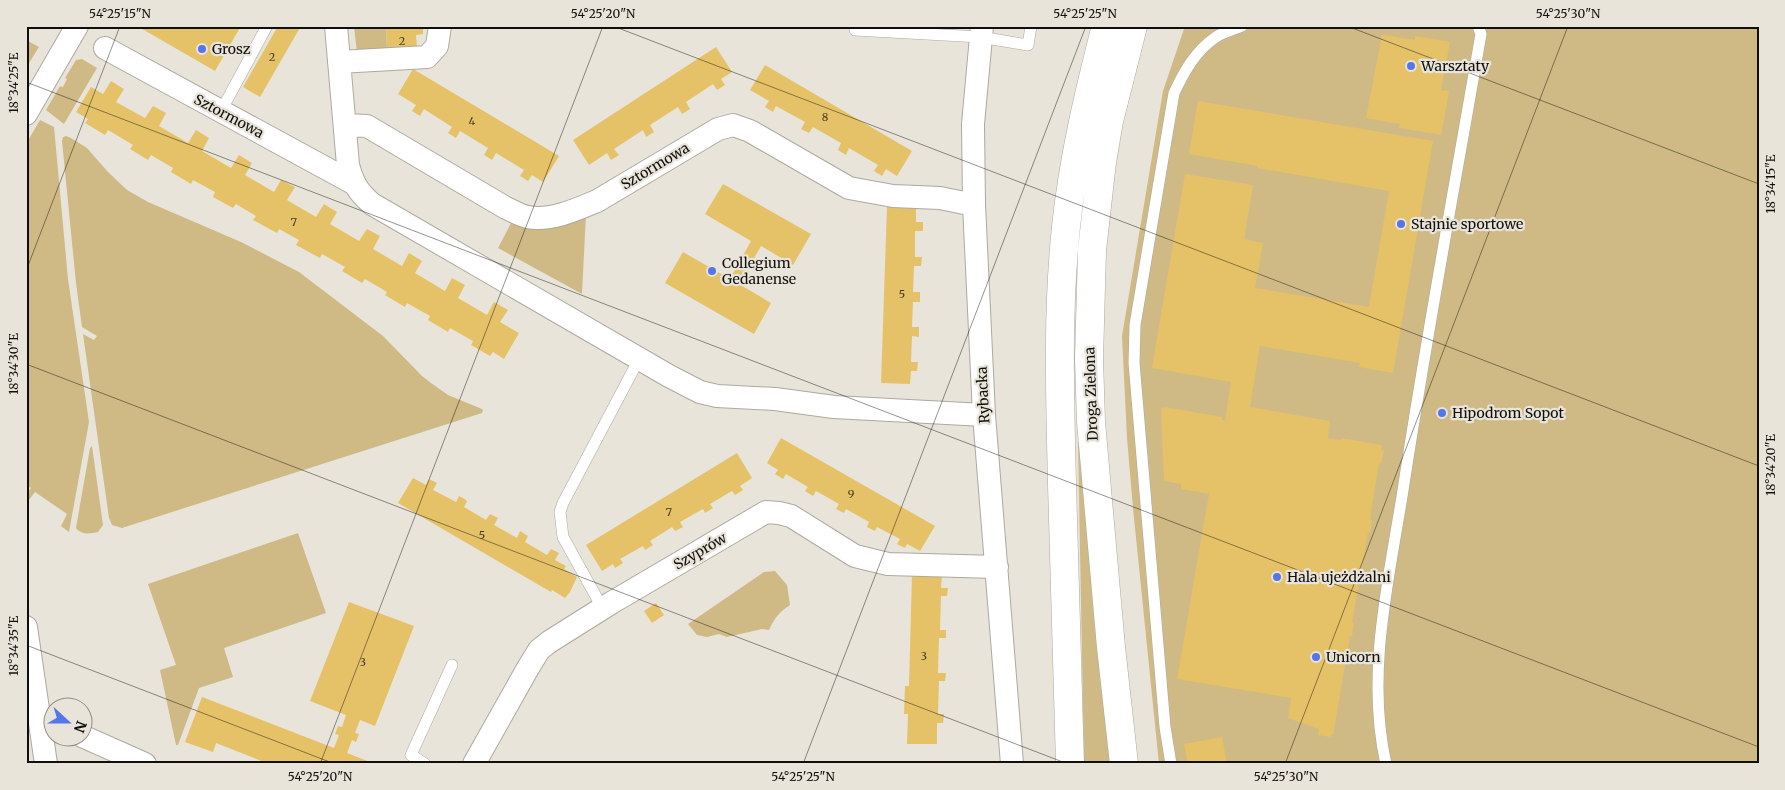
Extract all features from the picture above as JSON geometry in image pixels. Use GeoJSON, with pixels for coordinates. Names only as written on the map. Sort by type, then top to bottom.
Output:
{"type":"FeatureCollection","features":[{"type":"Feature","properties":{"kind":"street"},"geometry":{"type":"LineString","coordinates":[[26,114],[77,26]]}},
{"type":"Feature","properties":{"kind":"street","name":"Sztormowa"},"geometry":{"type":"LineString","coordinates":[[336,26],[348,165],[353,183],[372,204],[639,359],[700,392],[718,396],[775,399],[834,407],[984,415]]}},
{"type":"Feature","properties":{"kind":"street"},"geometry":{"type":"LineString","coordinates":[[339,62],[427,57],[437,46],[440,26]]}},
{"type":"Feature","properties":{"kind":"street"},"geometry":{"type":"LineString","coordinates":[[1070,764],[1060,381],[1061,295],[1071,185],[1087,99],[1106,26]]}},
{"type":"Feature","properties":{"kind":"street","name":"Droga Zielona"},"geometry":{"type":"LineString","coordinates":[[1124,764],[1111,647],[1093,442],[1089,359],[1092,250],[1102,162],[1133,26]]}},
{"type":"Feature","properties":{"kind":"street","name":"Rybacka"},"geometry":{"type":"LineString","coordinates":[[981,32],[973,124],[974,205],[984,415],[1012,764]]}},
{"type":"Feature","properties":{"kind":"street","name":"Sztormowa"},"geometry":{"type":"LineString","coordinates":[[105,48],[353,183]]}},
{"type":"Feature","properties":{"kind":"street","name":"Sztormowa"},"geometry":{"type":"LineString","coordinates":[[345,125],[367,126],[506,208],[529,218],[552,216],[597,200],[718,129],[733,126],[750,131],[849,188],[893,196],[940,198],[974,205]]}},
{"type":"Feature","properties":{"kind":"street","name":"Szyprów"},"geometry":{"type":"LineString","coordinates":[[474,764],[539,650],[603,609],[766,512],[791,516],[855,556],[872,561],[888,564],[997,567]]}},
{"type":"Feature","properties":{"kind":"street"},"geometry":{"type":"LineString","coordinates":[[26,627],[42,701]]}},
{"type":"Feature","properties":{"kind":"street"},"geometry":{"type":"LineString","coordinates":[[92,740],[145,764]]}},
{"type":"Feature","properties":{"kind":"street"},"geometry":{"type":"LineString","coordinates":[[46,748],[46,764]]}},
{"type":"Feature","properties":{"kind":"lane"},"geometry":{"type":"LineString","coordinates":[[221,111],[267,26]]}},
{"type":"Feature","properties":{"kind":"lane"},"geometry":{"type":"LineString","coordinates":[[855,30],[981,32],[1028,45],[1031,26]]}},
{"type":"Feature","properties":{"kind":"lane"},"geometry":{"type":"LineString","coordinates":[[1171,764],[1165,727],[1134,363],[1135,325],[1174,93],[1191,61],[1203,48],[1217,37],[1242,26]]}},
{"type":"Feature","properties":{"kind":"lane"},"geometry":{"type":"LineString","coordinates":[[1386,764],[1378,718],[1380,639],[1416,409],[1481,34],[1478,26]]}},
{"type":"Feature","properties":{"kind":"lane"},"geometry":{"type":"LineString","coordinates":[[603,609],[562,537],[560,512],[639,359]]}},
{"type":"Feature","properties":{"kind":"lane"},"geometry":{"type":"LineString","coordinates":[[425,764],[410,755],[452,665]]}},
{"type":"Feature","properties":{"kind":"shaded area"},"geometry":{"type":"Polygon","coordinates":[[[354,26],[386,26],[387,50],[357,53],[354,26]]]}},
{"type":"Feature","properties":{"kind":"shaded area","name":"Hipodrom Sopot"},"geometry":{"type":"Polygon","coordinates":[[[1185,26],[1759,26],[1759,764],[1159,764],[1133,508],[1127,438],[1122,336],[1163,91],[1185,26]]]}},
{"type":"Feature","properties":{"kind":"shaded area"},"geometry":{"type":"Polygon","coordinates":[[[26,40],[39,47],[26,68],[26,40]]]}},
{"type":"Feature","properties":{"kind":"shaded area"},"geometry":{"type":"Polygon","coordinates":[[[82,59],[97,68],[64,124],[46,110],[60,86],[63,87],[67,79],[65,78],[76,60],[82,59]]]}},
{"type":"Feature","properties":{"kind":"shaded area"},"geometry":{"type":"Polygon","coordinates":[[[40,120],[54,127],[68,279],[89,422],[69,532],[61,526],[67,514],[35,492],[26,504],[26,495],[31,488],[26,485],[26,144],[40,120]]]}},
{"type":"Feature","properties":{"kind":"shaded area"},"geometry":{"type":"Polygon","coordinates":[[[66,136],[87,148],[127,190],[148,202],[241,242],[299,272],[383,336],[431,383],[448,395],[482,409],[482,413],[122,528],[112,525],[109,518],[83,334],[94,340],[97,336],[82,327],[76,283],[62,141],[63,137],[66,136]]]}},
{"type":"Feature","properties":{"kind":"shaded area"},"geometry":{"type":"Polygon","coordinates":[[[586,214],[582,294],[498,248],[511,223],[543,227],[586,214]]]}},
{"type":"Feature","properties":{"kind":"shaded area"},"geometry":{"type":"Polygon","coordinates":[[[1078,442],[1081,442],[1112,764],[1084,764],[1078,442]]]}},
{"type":"Feature","properties":{"kind":"shaded area"},"geometry":{"type":"Polygon","coordinates":[[[92,446],[103,525],[98,532],[86,533],[80,532],[76,528],[90,448],[92,446]]]}},
{"type":"Feature","properties":{"kind":"shaded area"},"geometry":{"type":"Polygon","coordinates":[[[298,533],[326,613],[224,648],[233,677],[199,688],[178,745],[176,745],[160,670],[176,665],[148,584],[298,533]]]}},
{"type":"Feature","properties":{"kind":"shaded area"},"geometry":{"type":"Polygon","coordinates":[[[775,571],[787,585],[790,605],[777,616],[769,630],[762,629],[727,637],[719,634],[707,637],[697,635],[688,624],[764,572],[775,571]]]}},
{"type":"Feature","properties":{"kind":"building","name":"Grosz"},"geometry":{"type":"Polygon","coordinates":[[[137,26],[241,26],[215,71],[137,26]]]}},
{"type":"Feature","properties":{"kind":"building"},"geometry":{"type":"Polygon","coordinates":[[[278,26],[301,26],[260,97],[243,87],[278,26]]]}},
{"type":"Feature","properties":{"kind":"building"},"geometry":{"type":"Polygon","coordinates":[[[386,26],[423,26],[423,34],[416,35],[417,47],[387,50],[386,26]]]}},
{"type":"Feature","properties":{"kind":"building","name":"Warsztaty"},"geometry":{"type":"Polygon","coordinates":[[[1382,35],[1415,40],[1415,36],[1450,42],[1441,90],[1449,91],[1441,135],[1399,128],[1400,124],[1366,118],[1382,35]]]}},
{"type":"Feature","properties":{"kind":"building"},"geometry":{"type":"Polygon","coordinates":[[[716,47],[732,72],[721,79],[725,85],[717,90],[713,84],[686,102],[690,109],[682,114],[678,107],[650,125],[654,132],[651,134],[646,137],[643,130],[614,149],[619,155],[611,160],[607,153],[589,165],[573,140],[716,47]]]}},
{"type":"Feature","properties":{"kind":"building"},"geometry":{"type":"Polygon","coordinates":[[[765,65],[912,151],[897,176],[886,169],[882,176],[874,171],[878,165],[849,148],[846,155],[838,150],[841,143],[813,127],[809,133],[801,129],[805,122],[776,106],[773,112],[765,107],[769,101],[750,90],[765,65]]]}},
{"type":"Feature","properties":{"kind":"building"},"geometry":{"type":"Polygon","coordinates":[[[413,69],[559,156],[543,182],[532,175],[528,181],[520,176],[524,170],[496,153],[492,160],[484,155],[488,148],[460,131],[456,138],[448,133],[452,127],[424,109],[420,116],[412,111],[416,105],[398,94],[413,69]]]}},
{"type":"Feature","properties":{"kind":"building"},"geometry":{"type":"Polygon","coordinates":[[[111,81],[124,89],[116,102],[145,118],[153,106],[166,113],[159,126],[188,143],[196,130],[209,138],[202,151],[231,168],[239,155],[252,163],[245,175],[274,192],[281,180],[295,187],[287,200],[316,217],[324,204],[337,212],[330,224],[359,241],[367,229],[380,236],[373,249],[402,266],[409,253],[422,261],[415,273],[445,291],[452,278],[465,285],[458,298],[487,315],[494,302],[508,310],[500,322],[519,333],[504,359],[493,352],[490,356],[471,345],[473,341],[450,328],[448,332],[428,320],[430,316],[407,303],[405,307],[385,295],[387,292],[365,279],[362,283],[342,271],[345,267],[322,254],[320,258],[296,245],[299,240],[279,229],[277,233],[253,220],[256,216],[236,204],[233,208],[213,197],[215,192],[193,180],[191,184],[171,172],[173,168],[151,155],[148,160],[130,149],[133,145],[108,130],[105,135],[85,123],[88,119],[76,112],[91,87],[103,94],[111,81]]]}},
{"type":"Feature","properties":{"kind":"building"},"geometry":{"type":"Polygon","coordinates":[[[1198,101],[1433,141],[1393,373],[1359,367],[1360,363],[1260,346],[1250,407],[1330,421],[1328,438],[1341,440],[1341,438],[1382,445],[1381,450],[1384,451],[1381,464],[1379,463],[1370,519],[1372,520],[1370,533],[1368,532],[1352,622],[1354,623],[1352,636],[1350,636],[1333,735],[1331,734],[1331,737],[1318,735],[1319,729],[1288,718],[1291,698],[1177,679],[1209,494],[1181,489],[1181,484],[1164,481],[1161,409],[1165,407],[1222,417],[1222,420],[1225,421],[1231,382],[1152,368],[1185,174],[1253,185],[1244,239],[1263,243],[1255,288],[1369,307],[1389,191],[1189,154],[1198,101]]]}},
{"type":"Feature","properties":{"kind":"building"},"geometry":{"type":"Polygon","coordinates":[[[723,184],[811,234],[793,265],[761,246],[739,284],[771,303],[754,334],[665,283],[683,252],[730,279],[751,241],[705,214],[723,184]]]}},
{"type":"Feature","properties":{"kind":"building"},"geometry":{"type":"Polygon","coordinates":[[[887,206],[916,207],[916,222],[923,222],[923,231],[915,231],[915,257],[922,257],[921,266],[914,266],[913,292],[920,292],[920,302],[913,302],[912,327],[919,327],[919,337],[912,336],[911,362],[918,362],[917,371],[911,371],[910,384],[881,383],[887,206]]]}},
{"type":"Feature","properties":{"kind":"building"},"geometry":{"type":"Polygon","coordinates":[[[781,438],[935,526],[920,551],[907,544],[905,548],[897,544],[900,539],[877,527],[875,531],[867,527],[869,522],[846,509],[844,513],[836,509],[839,504],[816,491],[813,496],[805,491],[808,487],[786,474],[783,479],[775,474],[778,470],[767,463],[781,438]]]}},
{"type":"Feature","properties":{"kind":"building"},"geometry":{"type":"Polygon","coordinates":[[[737,453],[752,478],[740,486],[743,490],[735,495],[732,491],[710,504],[713,508],[705,513],[703,509],[680,522],[683,527],[675,531],[672,527],[650,541],[653,545],[645,550],[643,546],[620,559],[623,563],[615,568],[613,564],[602,571],[586,545],[737,453]]]}},
{"type":"Feature","properties":{"kind":"building"},"geometry":{"type":"Polygon","coordinates":[[[413,478],[426,485],[429,479],[437,483],[433,490],[456,502],[459,496],[463,498],[467,501],[464,507],[486,520],[490,514],[498,518],[494,525],[517,538],[520,531],[528,536],[525,542],[547,555],[551,549],[559,553],[555,560],[566,566],[564,569],[577,577],[570,592],[565,598],[552,590],[551,592],[398,503],[413,478]]]}},
{"type":"Feature","properties":{"kind":"building"},"geometry":{"type":"Polygon","coordinates":[[[912,574],[942,575],[941,588],[948,588],[947,596],[941,596],[940,630],[946,630],[946,638],[939,638],[938,673],[946,673],[945,681],[939,681],[938,714],[944,714],[943,723],[937,723],[937,744],[907,744],[908,714],[904,714],[905,686],[909,686],[912,574]]]}},
{"type":"Feature","properties":{"kind":"building"},"geometry":{"type":"Polygon","coordinates":[[[349,602],[414,626],[375,726],[360,720],[355,733],[359,734],[356,742],[352,740],[347,753],[375,764],[269,764],[216,743],[213,752],[185,742],[202,697],[334,748],[339,735],[335,734],[338,726],[342,727],[346,715],[310,701],[349,602]]]}},
{"type":"Feature","properties":{"kind":"building"},"geometry":{"type":"Polygon","coordinates":[[[656,603],[664,615],[652,623],[644,611],[656,603]]]}},
{"type":"Feature","properties":{"kind":"building"},"geometry":{"type":"Polygon","coordinates":[[[1222,737],[1227,764],[1188,764],[1184,744],[1222,737]]]}},
{"type":"Feature","properties":{"kind":"place","name":"Grosz"},"geometry":{"type":"Point","coordinates":[202,49]}},
{"type":"Feature","properties":{"kind":"place","name":"Warsztaty"},"geometry":{"type":"Point","coordinates":[1411,66]}},
{"type":"Feature","properties":{"kind":"place","name":"Stajnie sportowe"},"geometry":{"type":"Point","coordinates":[1401,224]}},
{"type":"Feature","properties":{"kind":"place","name":"Collegium Gedanense"},"geometry":{"type":"Point","coordinates":[712,271]}},
{"type":"Feature","properties":{"kind":"place","name":"Hipodrom Sopot"},"geometry":{"type":"Point","coordinates":[1442,413]}},
{"type":"Feature","properties":{"kind":"place","name":"Hala ujeżdżalni"},"geometry":{"type":"Point","coordinates":[1277,577]}},
{"type":"Feature","properties":{"kind":"place","name":"Unicorn"},"geometry":{"type":"Point","coordinates":[1316,657]}}]}
